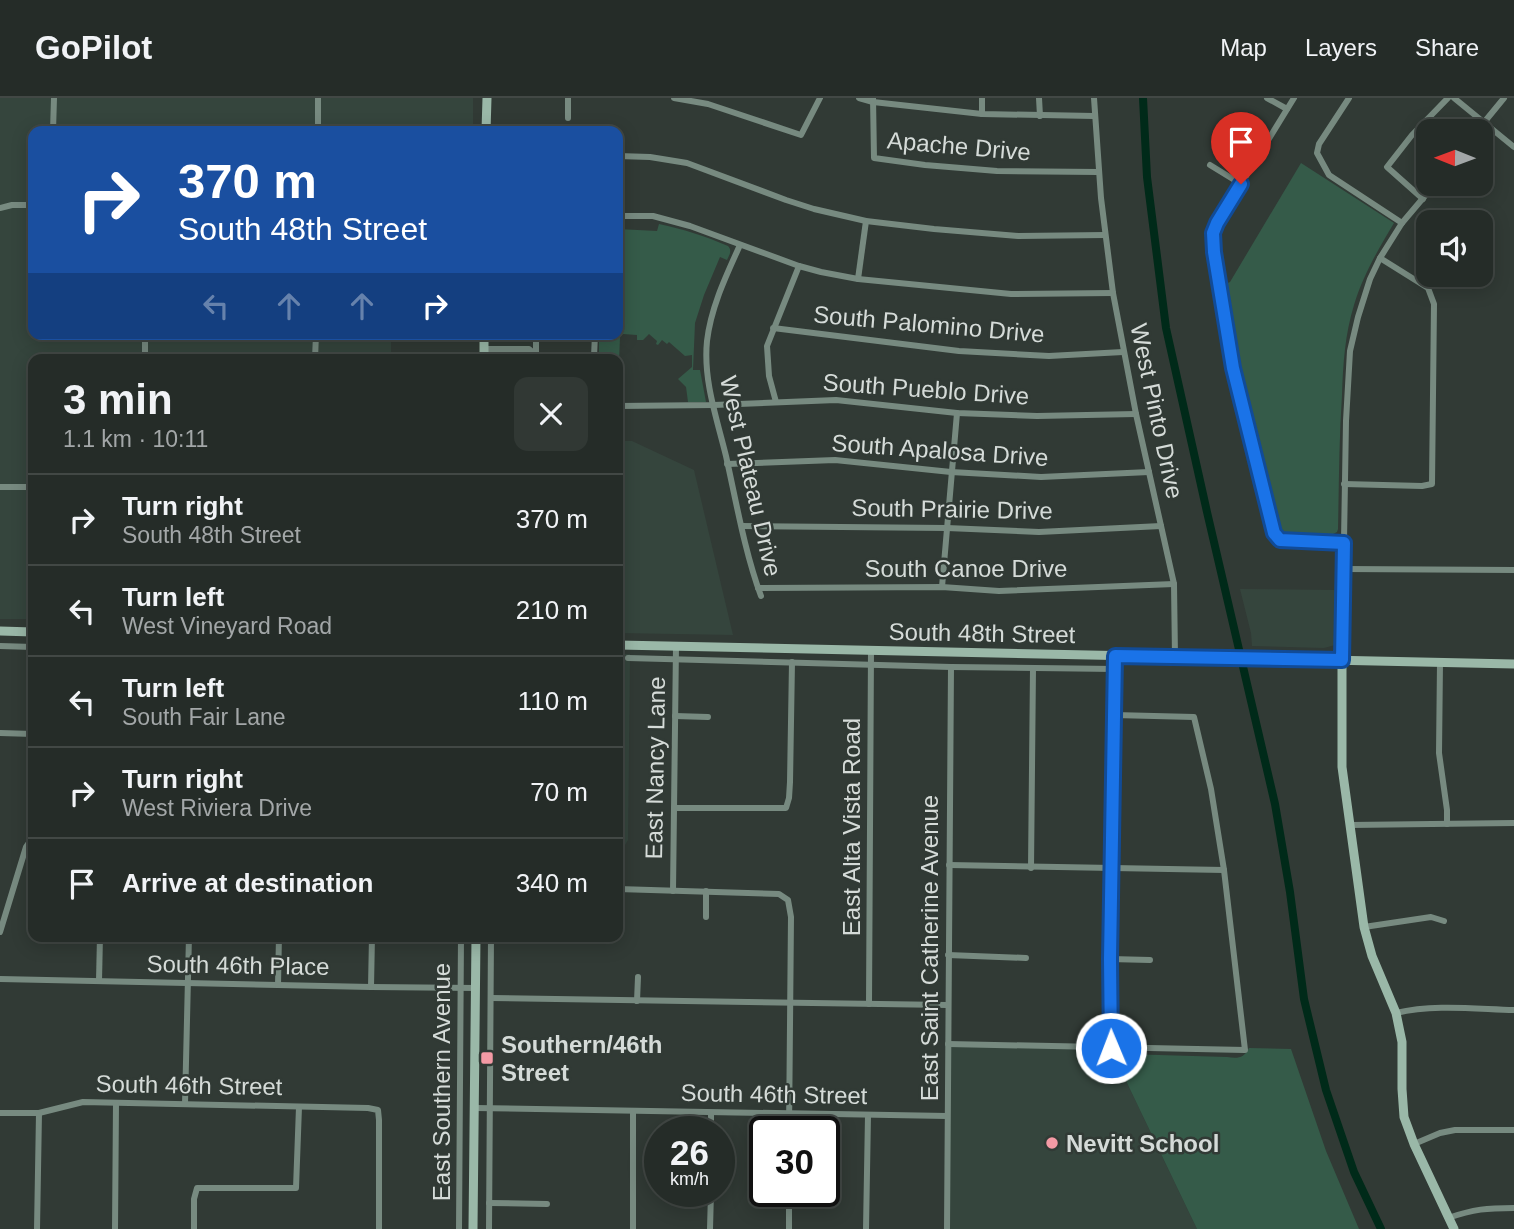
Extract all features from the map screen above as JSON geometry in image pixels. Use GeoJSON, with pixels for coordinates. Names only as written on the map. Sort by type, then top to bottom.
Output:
{"type":"FeatureCollection","features":[{"type":"Feature","properties":{"kind":"main road"},"geometry":{"type":"LineString","coordinates":[[486,98],[486,126]]}},
{"type":"Feature","properties":{"kind":"main road"},"geometry":{"type":"LineString","coordinates":[[0,631],[28,632]]}},
{"type":"Feature","properties":{"kind":"main road","name":"South 48th Street"},"geometry":{"type":"LineString","coordinates":[[623,645],[1514,664]]}},
{"type":"Feature","properties":{"kind":"main road"},"geometry":{"type":"LineString","coordinates":[[1342,660],[1342,766],[1364,927],[1396,1013],[1403,1051],[1404,1117],[1454,1229]]}},
{"type":"Feature","properties":{"kind":"main road","name":"East Southern Avenue"},"geometry":{"type":"LineString","coordinates":[[474,1229],[476,942]]}},
{"type":"Feature","properties":{"kind":"street"},"geometry":{"type":"LineString","coordinates":[[53,126],[54,98]]}},
{"type":"Feature","properties":{"kind":"street"},"geometry":{"type":"LineString","coordinates":[[318,98],[318,126]]}},
{"type":"Feature","properties":{"kind":"street"},"geometry":{"type":"LineString","coordinates":[[568,98],[568,118]]}},
{"type":"Feature","properties":{"kind":"street"},"geometry":{"type":"LineString","coordinates":[[674,98],[708,104],[801,135],[820,98]]}},
{"type":"Feature","properties":{"kind":"street"},"geometry":{"type":"LineString","coordinates":[[859,98],[927,109],[982,114],[1094,116]]}},
{"type":"Feature","properties":{"kind":"street"},"geometry":{"type":"LineString","coordinates":[[927,98],[927,109]]}},
{"type":"Feature","properties":{"kind":"street"},"geometry":{"type":"LineString","coordinates":[[982,98],[982,114]]}},
{"type":"Feature","properties":{"kind":"street"},"geometry":{"type":"LineString","coordinates":[[1040,98],[1040,116]]}},
{"type":"Feature","properties":{"kind":"street","name":"West Pinto Drive"},"geometry":{"type":"LineString","coordinates":[[1094,98],[1098,172],[1113,293],[1123,352],[1174,584],[1175,657]]}},
{"type":"Feature","properties":{"kind":"street"},"geometry":{"type":"LineString","coordinates":[[1267,98],[1287,110]]}},
{"type":"Feature","properties":{"kind":"street"},"geometry":{"type":"LineString","coordinates":[[1294,98],[1217,223],[1213,233],[1214,252],[1233,368],[1274,533],[1280,540],[1344,543]]}},
{"type":"Feature","properties":{"kind":"street"},"geometry":{"type":"LineString","coordinates":[[1349,98],[1319,144],[1317,153],[1329,175],[1402,223]]}},
{"type":"Feature","properties":{"kind":"street"},"geometry":{"type":"LineString","coordinates":[[1423,199],[1387,167],[1412,135],[1448,98]]}},
{"type":"Feature","properties":{"kind":"street"},"geometry":{"type":"LineString","coordinates":[[1454,98],[1480,119]]}},
{"type":"Feature","properties":{"kind":"street"},"geometry":{"type":"LineString","coordinates":[[1486,119],[1504,98]]}},
{"type":"Feature","properties":{"kind":"street","name":"Apache Drive"},"geometry":{"type":"LineString","coordinates":[[873,100],[874,158],[997,171],[1098,172]]}},
{"type":"Feature","properties":{"kind":"street"},"geometry":{"type":"LineString","coordinates":[[1493,130],[1514,147]]}},
{"type":"Feature","properties":{"kind":"street"},"geometry":{"type":"LineString","coordinates":[[623,156],[687,163],[786,200],[866,221],[1018,236],[1105,235]]}},
{"type":"Feature","properties":{"kind":"street"},"geometry":{"type":"LineString","coordinates":[[1210,166],[1241,184]]}},
{"type":"Feature","properties":{"kind":"street"},"geometry":{"type":"LineString","coordinates":[[1342,660],[1344,484],[1350,351],[1370,279],[1380,258],[1402,223],[1425,196]]}},
{"type":"Feature","properties":{"kind":"street"},"geometry":{"type":"LineString","coordinates":[[0,208],[28,205]]}},
{"type":"Feature","properties":{"kind":"street"},"geometry":{"type":"LineString","coordinates":[[623,216],[653,216],[690,226],[799,266],[858,279],[1011,294],[1113,293]]}},
{"type":"Feature","properties":{"kind":"street"},"geometry":{"type":"LineString","coordinates":[[858,279],[866,221]]}},
{"type":"Feature","properties":{"kind":"street","name":"West Plateau Drive"},"geometry":{"type":"LineString","coordinates":[[740,245],[711,315],[706,373],[761,596]]}},
{"type":"Feature","properties":{"kind":"street"},"geometry":{"type":"LineString","coordinates":[[1344,484],[1432,484],[1434,304],[1429,288],[1380,258]]}},
{"type":"Feature","properties":{"kind":"street"},"geometry":{"type":"LineString","coordinates":[[776,402],[769,376],[767,346],[799,266]]}},
{"type":"Feature","properties":{"kind":"street","name":"South Palomino Drive"},"geometry":{"type":"LineString","coordinates":[[773,328],[959,351],[1049,356],[1123,352]]}},
{"type":"Feature","properties":{"kind":"street"},"geometry":{"type":"LineString","coordinates":[[498,354],[529,349],[535,354]]}},
{"type":"Feature","properties":{"kind":"street","name":"South Pueblo Drive"},"geometry":{"type":"LineString","coordinates":[[623,406],[836,400],[957,413],[1037,416],[1136,414]]}},
{"type":"Feature","properties":{"kind":"street"},"geometry":{"type":"LineString","coordinates":[[942,587],[957,413]]}},
{"type":"Feature","properties":{"kind":"street","name":"South Apalosa Drive"},"geometry":{"type":"LineString","coordinates":[[727,464],[835,460],[951,472],[1041,477],[1149,472]]}},
{"type":"Feature","properties":{"kind":"street"},"geometry":{"type":"LineString","coordinates":[[0,487],[28,487]]}},
{"type":"Feature","properties":{"kind":"street","name":"South Prairie Drive"},"geometry":{"type":"LineString","coordinates":[[742,526],[947,528],[1039,532],[1161,526]]}},
{"type":"Feature","properties":{"kind":"street"},"geometry":{"type":"LineString","coordinates":[[1344,569],[1514,570]]}},
{"type":"Feature","properties":{"kind":"street","name":"South Canoe Drive"},"geometry":{"type":"LineString","coordinates":[[758,588],[942,587],[999,591],[1174,584]]}},
{"type":"Feature","properties":{"kind":"street"},"geometry":{"type":"LineString","coordinates":[[0,646],[28,647]]}},
{"type":"Feature","properties":{"kind":"street","name":"East Nancy Lane"},"geometry":{"type":"LineString","coordinates":[[673,891],[676,646]]}},
{"type":"Feature","properties":{"kind":"street","name":"East Alta Vista Road"},"geometry":{"type":"LineString","coordinates":[[869,1004],[871,650]]}},
{"type":"Feature","properties":{"kind":"street"},"geometry":{"type":"LineString","coordinates":[[1111,1048],[1115,656]]}},
{"type":"Feature","properties":{"kind":"street","name":"South 48th Street"},"geometry":{"type":"LineString","coordinates":[[628,658],[951,667],[1115,668]]}},
{"type":"Feature","properties":{"kind":"street"},"geometry":{"type":"LineString","coordinates":[[674,808],[786,808],[790,782],[792,663]]}},
{"type":"Feature","properties":{"kind":"street"},"geometry":{"type":"LineString","coordinates":[[1440,663],[1439,753],[1447,824]]}},
{"type":"Feature","properties":{"kind":"street","name":"East Saint Catherine Avenue"},"geometry":{"type":"LineString","coordinates":[[947,1229],[951,667]]}},
{"type":"Feature","properties":{"kind":"street"},"geometry":{"type":"LineString","coordinates":[[1031,868],[1033,668]]}},
{"type":"Feature","properties":{"kind":"street"},"geometry":{"type":"LineString","coordinates":[[675,716],[708,717]]}},
{"type":"Feature","properties":{"kind":"street"},"geometry":{"type":"LineString","coordinates":[[948,1044],[1245,1050],[1224,870],[1211,789],[1194,717],[1114,716]]}},
{"type":"Feature","properties":{"kind":"street"},"geometry":{"type":"LineString","coordinates":[[0,733],[28,734]]}},
{"type":"Feature","properties":{"kind":"street"},"geometry":{"type":"LineString","coordinates":[[1350,825],[1514,823]]}},
{"type":"Feature","properties":{"kind":"street"},"geometry":{"type":"LineString","coordinates":[[0,932],[28,844]]}},
{"type":"Feature","properties":{"kind":"street"},"geometry":{"type":"LineString","coordinates":[[949,865],[1224,870]]}},
{"type":"Feature","properties":{"kind":"street"},"geometry":{"type":"LineString","coordinates":[[623,889],[779,894],[788,900],[791,917],[789,1114]]}},
{"type":"Feature","properties":{"kind":"street"},"geometry":{"type":"LineString","coordinates":[[706,891],[706,917]]}},
{"type":"Feature","properties":{"kind":"street"},"geometry":{"type":"LineString","coordinates":[[1364,927],[1431,918],[1444,921]]}},
{"type":"Feature","properties":{"kind":"street"},"geometry":{"type":"LineString","coordinates":[[99,981],[100,942]]}},
{"type":"Feature","properties":{"kind":"street"},"geometry":{"type":"LineString","coordinates":[[186,1104],[190,942]]}},
{"type":"Feature","properties":{"kind":"street"},"geometry":{"type":"LineString","coordinates":[[278,985],[279,942]]}},
{"type":"Feature","properties":{"kind":"street"},"geometry":{"type":"LineString","coordinates":[[371,987],[372,942]]}},
{"type":"Feature","properties":{"kind":"street","name":"East Southern Avenue"},"geometry":{"type":"LineString","coordinates":[[459,1229],[461,942]]}},
{"type":"Feature","properties":{"kind":"street","name":"East Southern Avenue"},"geometry":{"type":"LineString","coordinates":[[489,1229],[491,942]]}},
{"type":"Feature","properties":{"kind":"street"},"geometry":{"type":"LineString","coordinates":[[948,955],[1026,958]]}},
{"type":"Feature","properties":{"kind":"street"},"geometry":{"type":"LineString","coordinates":[[1110,959],[1150,960]]}},
{"type":"Feature","properties":{"kind":"street"},"geometry":{"type":"LineString","coordinates":[[637,1000],[638,977]]}},
{"type":"Feature","properties":{"kind":"street","name":"South 46th Place"},"geometry":{"type":"LineString","coordinates":[[0,979],[476,988]]}},
{"type":"Feature","properties":{"kind":"street"},"geometry":{"type":"LineString","coordinates":[[491,998],[947,1004]]}},
{"type":"Feature","properties":{"kind":"street"},"geometry":{"type":"LineString","coordinates":[[1396,1013],[1430,1008],[1514,1010]]}},
{"type":"Feature","properties":{"kind":"street","name":"South 46th Street"},"geometry":{"type":"LineString","coordinates":[[0,1113],[39,1114],[83,1102],[378,1110],[379,1229]]}},
{"type":"Feature","properties":{"kind":"street"},"geometry":{"type":"LineString","coordinates":[[115,1229],[116,1103]]}},
{"type":"Feature","properties":{"kind":"street"},"geometry":{"type":"LineString","coordinates":[[194,1229],[194,1199],[197,1188],[296,1188],[299,1107]]}},
{"type":"Feature","properties":{"kind":"street","name":"South 46th Street"},"geometry":{"type":"LineString","coordinates":[[475,1108],[947,1116]]}},
{"type":"Feature","properties":{"kind":"street"},"geometry":{"type":"LineString","coordinates":[[633,1111],[633,1229]]}},
{"type":"Feature","properties":{"kind":"street"},"geometry":{"type":"LineString","coordinates":[[37,1229],[39,1114]]}},
{"type":"Feature","properties":{"kind":"street"},"geometry":{"type":"LineString","coordinates":[[866,1229],[868,1115]]}},
{"type":"Feature","properties":{"kind":"street"},"geometry":{"type":"LineString","coordinates":[[1414,1144],[1455,1130],[1514,1130]]}},
{"type":"Feature","properties":{"kind":"street"},"geometry":{"type":"LineString","coordinates":[[489,1203],[547,1203]]}},
{"type":"Feature","properties":{"kind":"street"},"geometry":{"type":"LineString","coordinates":[[710,1229],[711,1207]]}},
{"type":"Feature","properties":{"kind":"street"},"geometry":{"type":"LineString","coordinates":[[789,1207],[789,1229]]}},
{"type":"Feature","properties":{"kind":"street"},"geometry":{"type":"LineString","coordinates":[[1448,1218],[1485,1208],[1514,1208]]}},
{"type":"Feature","properties":{"kind":"shaded area"},"geometry":{"type":"Polygon","coordinates":[[[0,98],[473,98],[473,126],[28,126],[28,340],[391,340],[391,354],[28,354],[28,619],[0,619],[0,98]]]}},
{"type":"Feature","properties":{"kind":"shaded area"},"geometry":{"type":"Polygon","coordinates":[[[623,441],[632,441],[694,470],[733,635],[623,633],[623,441]]]}},
{"type":"Feature","properties":{"kind":"shaded area"},"geometry":{"type":"Polygon","coordinates":[[[1240,589],[1337,590],[1335,645],[1324,648],[1252,646],[1240,589]]]}},
{"type":"Feature","properties":{"kind":"shaded area"},"geometry":{"type":"Polygon","coordinates":[[[623,654],[630,654],[628,840],[625,845],[623,654]]]}},
{"type":"Feature","properties":{"kind":"shaded area","name":"Nevitt School"},"geometry":{"type":"Polygon","coordinates":[[[948,1044],[1124,1048],[1127,1083],[1197,1229],[947,1229],[948,1044]]]}},
{"type":"Feature","properties":{"kind":"green space"},"geometry":{"type":"Polygon","coordinates":[[[1301,163],[1394,223],[1362,283],[1348,327],[1342,383],[1338,529],[1331,535],[1283,534],[1278,526],[1243,383],[1225,284],[1230,282],[1301,163]]]}},
{"type":"Feature","properties":{"kind":"green space"},"geometry":{"type":"Polygon","coordinates":[[[659,224],[702,236],[730,249],[727,260],[720,257],[695,323],[693,370],[700,370],[706,402],[688,402],[686,387],[678,379],[692,367],[692,355],[685,356],[669,342],[667,344],[662,340],[658,345],[649,334],[643,340],[637,340],[637,335],[623,334],[623,229],[657,231],[659,224]]]}},
{"type":"Feature","properties":{"kind":"green space"},"geometry":{"type":"Polygon","coordinates":[[[599,340],[620,340],[619,354],[599,354],[599,340]]]}},
{"type":"Feature","properties":{"kind":"green space"},"geometry":{"type":"Polygon","coordinates":[[[1249,1048],[1291,1049],[1326,1151],[1359,1229],[1197,1229],[1127,1083],[1124,1054],[1234,1058],[1243,1056],[1249,1048]]]}},
{"type":"Feature","properties":{"kind":"waterway"},"geometry":{"type":"LineString","coordinates":[[1143,98],[1147,177],[1166,328],[1275,804],[1304,999],[1326,1090],[1354,1172],[1381,1229]]}},
{"type":"Feature","properties":{"kind":"place","name":"Southern/46th Street"},"geometry":{"type":"Point","coordinates":[487,1058]}},
{"type":"Feature","properties":{"kind":"place","name":"Nevitt School"},"geometry":{"type":"Point","coordinates":[1052,1143]}},
{"type":"Feature","properties":{"kind":"route"},"geometry":{"type":"LineString","coordinates":[[1111,1048],[1115,656],[1342,660],[1344,543],[1292,542],[1280,540],[1274,533],[1233,368],[1213,233],[1241,184]]}}]}
